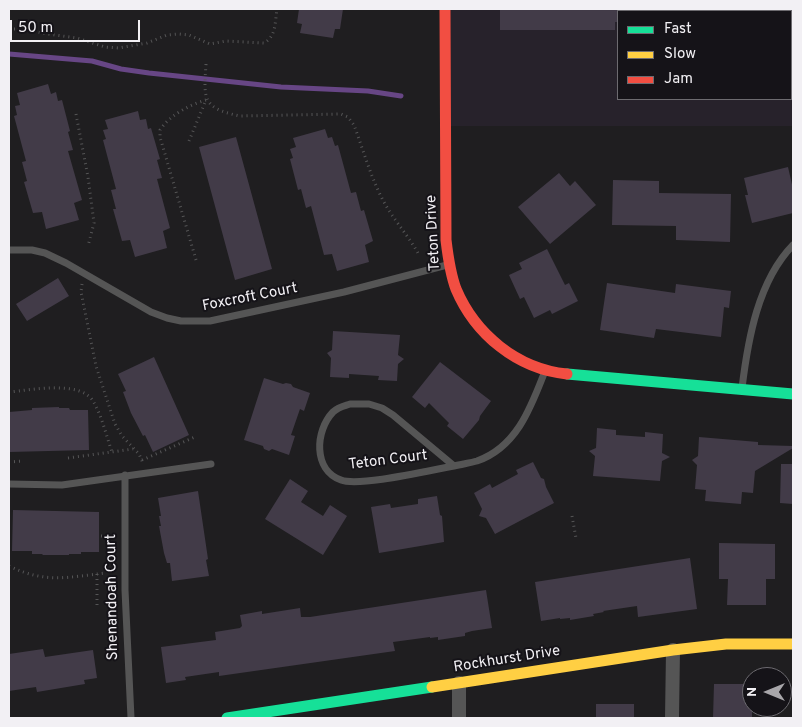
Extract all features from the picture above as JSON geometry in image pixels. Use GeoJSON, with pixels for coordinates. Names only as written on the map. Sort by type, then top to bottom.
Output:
{"type":"FeatureCollection","features":[{"type":"Feature","properties":{"kind":"street","name":"Teton Drive"},"geometry":{"type":"LineString","coordinates":[[446,9],[446,240],[448,264],[457,293],[470,316],[484,333],[499,348],[517,360],[545,371],[793,394]]}},
{"type":"Feature","properties":{"kind":"street","name":"Rockhurst Drive"},"geometry":{"type":"LineString","coordinates":[[227,718],[248,717],[673,650],[726,644],[793,644]]}},
{"type":"Feature","properties":{"kind":"street"},"geometry":{"type":"LineString","coordinates":[[672,718],[673,650]]}},
{"type":"Feature","properties":{"kind":"street"},"geometry":{"type":"LineString","coordinates":[[459,683],[459,718]]}},
{"type":"Feature","properties":{"kind":"lane"},"geometry":{"type":"LineString","coordinates":[[742,390],[749,347],[766,285],[782,257],[793,245]]}},
{"type":"Feature","properties":{"kind":"lane","name":"Foxcroft Court"},"geometry":{"type":"LineString","coordinates":[[9,250],[32,250],[45,254],[86,274],[151,312],[167,318],[198,321],[210,321],[296,304],[448,264]]}},
{"type":"Feature","properties":{"kind":"lane","name":"Teton Court"},"geometry":{"type":"LineString","coordinates":[[454,466],[393,415],[382,408],[369,404],[350,404],[334,411],[329,417],[320,439],[319,449],[324,467],[331,475],[341,480],[362,482],[454,466],[486,457],[505,445],[518,430],[526,417],[545,371]]}},
{"type":"Feature","properties":{"kind":"lane"},"geometry":{"type":"LineString","coordinates":[[9,484],[62,485],[211,464]]}},
{"type":"Feature","properties":{"kind":"lane","name":"Shenandoah Court"},"geometry":{"type":"LineString","coordinates":[[125,476],[125,590],[131,718]]}},
{"type":"Feature","properties":{"kind":"path"},"geometry":{"type":"LineString","coordinates":[[9,29],[22,29],[77,38],[119,48],[147,43],[168,35],[179,34],[189,35],[210,44],[226,42],[264,43],[273,34],[277,9]]}},
{"type":"Feature","properties":{"kind":"path"},"geometry":{"type":"LineString","coordinates":[[189,141],[206,100],[206,64]]}},
{"type":"Feature","properties":{"kind":"path"},"geometry":{"type":"LineString","coordinates":[[206,100],[219,110],[240,116],[340,114],[348,117],[354,125],[384,202],[419,254]]}},
{"type":"Feature","properties":{"kind":"path"},"geometry":{"type":"LineString","coordinates":[[196,260],[160,137],[160,130],[181,110],[206,100]]}},
{"type":"Feature","properties":{"kind":"path"},"geometry":{"type":"LineString","coordinates":[[76,114],[88,177],[94,223],[88,246]]}},
{"type":"Feature","properties":{"kind":"path"},"geometry":{"type":"LineString","coordinates":[[86,274],[81,286],[81,292],[96,366],[115,424],[142,460],[145,473]]}},
{"type":"Feature","properties":{"kind":"path"},"geometry":{"type":"LineString","coordinates":[[9,392],[63,388],[84,392],[94,402],[112,452]]}},
{"type":"Feature","properties":{"kind":"path"},"geometry":{"type":"LineString","coordinates":[[142,460],[197,436]]}},
{"type":"Feature","properties":{"kind":"path"},"geometry":{"type":"LineString","coordinates":[[68,458],[133,448]]}},
{"type":"Feature","properties":{"kind":"path"},"geometry":{"type":"LineString","coordinates":[[9,462],[24,461]]}},
{"type":"Feature","properties":{"kind":"path"},"geometry":{"type":"LineString","coordinates":[[572,516],[576,538]]}},
{"type":"Feature","properties":{"kind":"path"},"geometry":{"type":"LineString","coordinates":[[101,536],[114,537]]}},
{"type":"Feature","properties":{"kind":"path"},"geometry":{"type":"LineString","coordinates":[[9,566],[38,577],[50,579],[106,574]]}},
{"type":"Feature","properties":{"kind":"path"},"geometry":{"type":"LineString","coordinates":[[96,574],[97,609]]}},
{"type":"Feature","properties":{"kind":"shaded area"},"geometry":{"type":"Polygon","coordinates":[[[445,9],[793,9],[793,126],[446,126],[445,9]]]}},
{"type":"Feature","properties":{"kind":"building"},"geometry":{"type":"Polygon","coordinates":[[[299,9],[343,9],[340,29],[335,29],[333,38],[300,33],[302,24],[297,23],[299,9]]]}},
{"type":"Feature","properties":{"kind":"building"},"geometry":{"type":"Polygon","coordinates":[[[500,9],[618,9],[615,30],[500,30],[500,9]]]}},
{"type":"Feature","properties":{"kind":"building"},"geometry":{"type":"Polygon","coordinates":[[[48,84],[51,94],[56,92],[58,101],[62,100],[73,150],[68,151],[82,200],[74,203],[79,220],[46,229],[42,212],[33,213],[24,182],[27,181],[22,162],[26,161],[14,116],[17,115],[15,106],[20,105],[17,93],[48,84]]]}},
{"type":"Feature","properties":{"kind":"building"},"geometry":{"type":"Polygon","coordinates":[[[138,111],[140,120],[146,119],[148,129],[151,128],[160,159],[157,160],[162,178],[157,179],[170,228],[163,231],[167,248],[135,257],[130,240],[122,241],[113,209],[116,209],[111,190],[116,189],[103,140],[106,139],[103,130],[108,129],[105,120],[138,111]]]}},
{"type":"Feature","properties":{"kind":"building"},"geometry":{"type":"Polygon","coordinates":[[[325,129],[328,138],[332,137],[335,146],[338,145],[351,193],[356,192],[361,211],[364,210],[373,241],[365,245],[369,262],[337,271],[332,254],[324,255],[311,206],[306,208],[301,189],[298,190],[290,159],[293,158],[290,149],[296,147],[293,138],[325,129]]]}},
{"type":"Feature","properties":{"kind":"building"},"geometry":{"type":"Polygon","coordinates":[[[236,137],[272,269],[235,280],[199,147],[236,137]]]}},
{"type":"Feature","properties":{"kind":"building"},"geometry":{"type":"Polygon","coordinates":[[[788,167],[793,189],[793,213],[752,223],[745,195],[748,195],[744,178],[788,167]]]}},
{"type":"Feature","properties":{"kind":"building"},"geometry":{"type":"Polygon","coordinates":[[[559,173],[570,186],[575,181],[596,205],[550,244],[518,207],[559,173]]]}},
{"type":"Feature","properties":{"kind":"building"},"geometry":{"type":"Polygon","coordinates":[[[613,180],[659,181],[659,193],[731,194],[730,242],[676,240],[676,226],[612,225],[613,180]]]}},
{"type":"Feature","properties":{"kind":"building"},"geometry":{"type":"Polygon","coordinates":[[[547,249],[565,285],[569,283],[578,301],[552,314],[550,310],[534,318],[524,297],[520,299],[509,275],[522,269],[519,263],[547,249]]]}},
{"type":"Feature","properties":{"kind":"building"},"geometry":{"type":"Polygon","coordinates":[[[58,278],[69,296],[27,321],[16,304],[58,278]]]}},
{"type":"Feature","properties":{"kind":"building"},"geometry":{"type":"Polygon","coordinates":[[[607,283],[675,293],[676,284],[731,291],[729,308],[724,307],[721,337],[656,329],[654,338],[600,330],[607,283]]]}},
{"type":"Feature","properties":{"kind":"building"},"geometry":{"type":"Polygon","coordinates":[[[333,331],[400,335],[398,355],[404,359],[398,364],[397,381],[378,380],[379,376],[349,374],[349,378],[330,377],[331,358],[327,353],[332,350],[333,331]]]}},
{"type":"Feature","properties":{"kind":"building"},"geometry":{"type":"Polygon","coordinates":[[[154,357],[189,435],[153,452],[131,413],[123,392],[126,391],[118,374],[154,357]]]}},
{"type":"Feature","properties":{"kind":"building"},"geometry":{"type":"Polygon","coordinates":[[[440,362],[491,401],[479,420],[463,439],[447,426],[449,423],[429,403],[425,408],[412,397],[440,362]]]}},
{"type":"Feature","properties":{"kind":"building"},"geometry":{"type":"Polygon","coordinates":[[[264,378],[283,384],[291,384],[293,387],[310,393],[304,411],[300,409],[291,435],[295,436],[289,455],[272,449],[269,451],[264,449],[263,446],[244,440],[264,378]]]}},
{"type":"Feature","properties":{"kind":"building"},"geometry":{"type":"Polygon","coordinates":[[[32,408],[69,408],[70,410],[88,410],[89,450],[9,452],[9,412],[32,410],[32,408]]]}},
{"type":"Feature","properties":{"kind":"building"},"geometry":{"type":"Polygon","coordinates":[[[597,428],[616,430],[616,435],[645,437],[645,432],[663,434],[662,453],[670,457],[662,461],[660,481],[593,476],[595,456],[589,451],[596,448],[597,428]]]}},
{"type":"Feature","properties":{"kind":"building"},"geometry":{"type":"Polygon","coordinates":[[[699,437],[758,442],[758,445],[793,446],[793,448],[755,471],[753,493],[742,492],[741,504],[705,501],[706,490],[695,489],[697,465],[692,460],[698,456],[699,437]]]}},
{"type":"Feature","properties":{"kind":"building"},"geometry":{"type":"Polygon","coordinates":[[[533,462],[541,478],[544,479],[554,503],[495,534],[486,518],[479,516],[482,509],[474,493],[490,484],[492,488],[518,474],[516,470],[533,462]]]}},
{"type":"Feature","properties":{"kind":"building"},"geometry":{"type":"Polygon","coordinates":[[[781,464],[793,464],[793,504],[780,503],[781,464]]]}},
{"type":"Feature","properties":{"kind":"building"},"geometry":{"type":"Polygon","coordinates":[[[290,479],[308,491],[301,502],[323,516],[330,505],[347,516],[323,555],[265,519],[290,479]]]}},
{"type":"Feature","properties":{"kind":"building"},"geometry":{"type":"Polygon","coordinates":[[[198,491],[209,576],[172,581],[170,563],[167,563],[164,553],[159,526],[161,526],[159,516],[161,516],[158,498],[198,491]]]}},
{"type":"Feature","properties":{"kind":"building"},"geometry":{"type":"Polygon","coordinates":[[[437,496],[440,515],[442,516],[444,542],[379,553],[371,507],[390,504],[391,508],[418,504],[418,499],[437,496]]]}},
{"type":"Feature","properties":{"kind":"building"},"geometry":{"type":"Polygon","coordinates":[[[13,510],[99,512],[99,552],[42,555],[32,554],[32,551],[12,551],[13,510]]]}},
{"type":"Feature","properties":{"kind":"building"},"geometry":{"type":"Polygon","coordinates":[[[719,543],[775,544],[775,579],[766,579],[766,605],[727,605],[728,579],[719,579],[719,543]]]}},
{"type":"Feature","properties":{"kind":"building"},"geometry":{"type":"Polygon","coordinates":[[[690,558],[697,609],[638,617],[637,606],[603,611],[593,614],[594,616],[570,620],[570,618],[560,618],[541,621],[535,582],[690,558]]]}},
{"type":"Feature","properties":{"kind":"building"},"geometry":{"type":"Polygon","coordinates":[[[486,590],[492,628],[465,633],[465,636],[438,640],[438,637],[430,637],[393,642],[395,651],[219,676],[219,672],[185,677],[186,680],[166,683],[161,647],[216,640],[215,632],[240,628],[242,626],[240,615],[262,611],[262,614],[300,608],[301,617],[310,617],[486,590]]]}},
{"type":"Feature","properties":{"kind":"building"},"geometry":{"type":"Polygon","coordinates":[[[43,649],[45,657],[93,650],[97,678],[84,680],[85,684],[37,692],[36,687],[9,691],[9,654],[43,649]]]}},
{"type":"Feature","properties":{"kind":"building"},"geometry":{"type":"Polygon","coordinates":[[[714,684],[742,684],[742,717],[752,718],[713,718],[714,684]]]}},
{"type":"Feature","properties":{"kind":"building"},"geometry":{"type":"Polygon","coordinates":[[[596,704],[634,704],[634,718],[596,718],[596,704]]]}},
{"type":"Feature","properties":{"kind":"waterway"},"geometry":{"type":"LineString","coordinates":[[9,54],[92,61],[121,69],[149,73],[281,87],[368,91],[401,96]]}},
{"type":"Feature","properties":{"kind":"traffic: fast"},"geometry":{"type":"LineString","coordinates":[[567,374],[793,394]]}},
{"type":"Feature","properties":{"kind":"traffic: fast"},"geometry":{"type":"LineString","coordinates":[[227,718],[432,687]]}},
{"type":"Feature","properties":{"kind":"traffic: slow"},"geometry":{"type":"LineString","coordinates":[[432,687],[673,650],[726,644],[793,644]]}},
{"type":"Feature","properties":{"kind":"traffic: jam"},"geometry":{"type":"LineString","coordinates":[[445,9],[446,240],[456,289],[474,321],[500,346],[515,357],[531,365],[567,374]]}}]}
